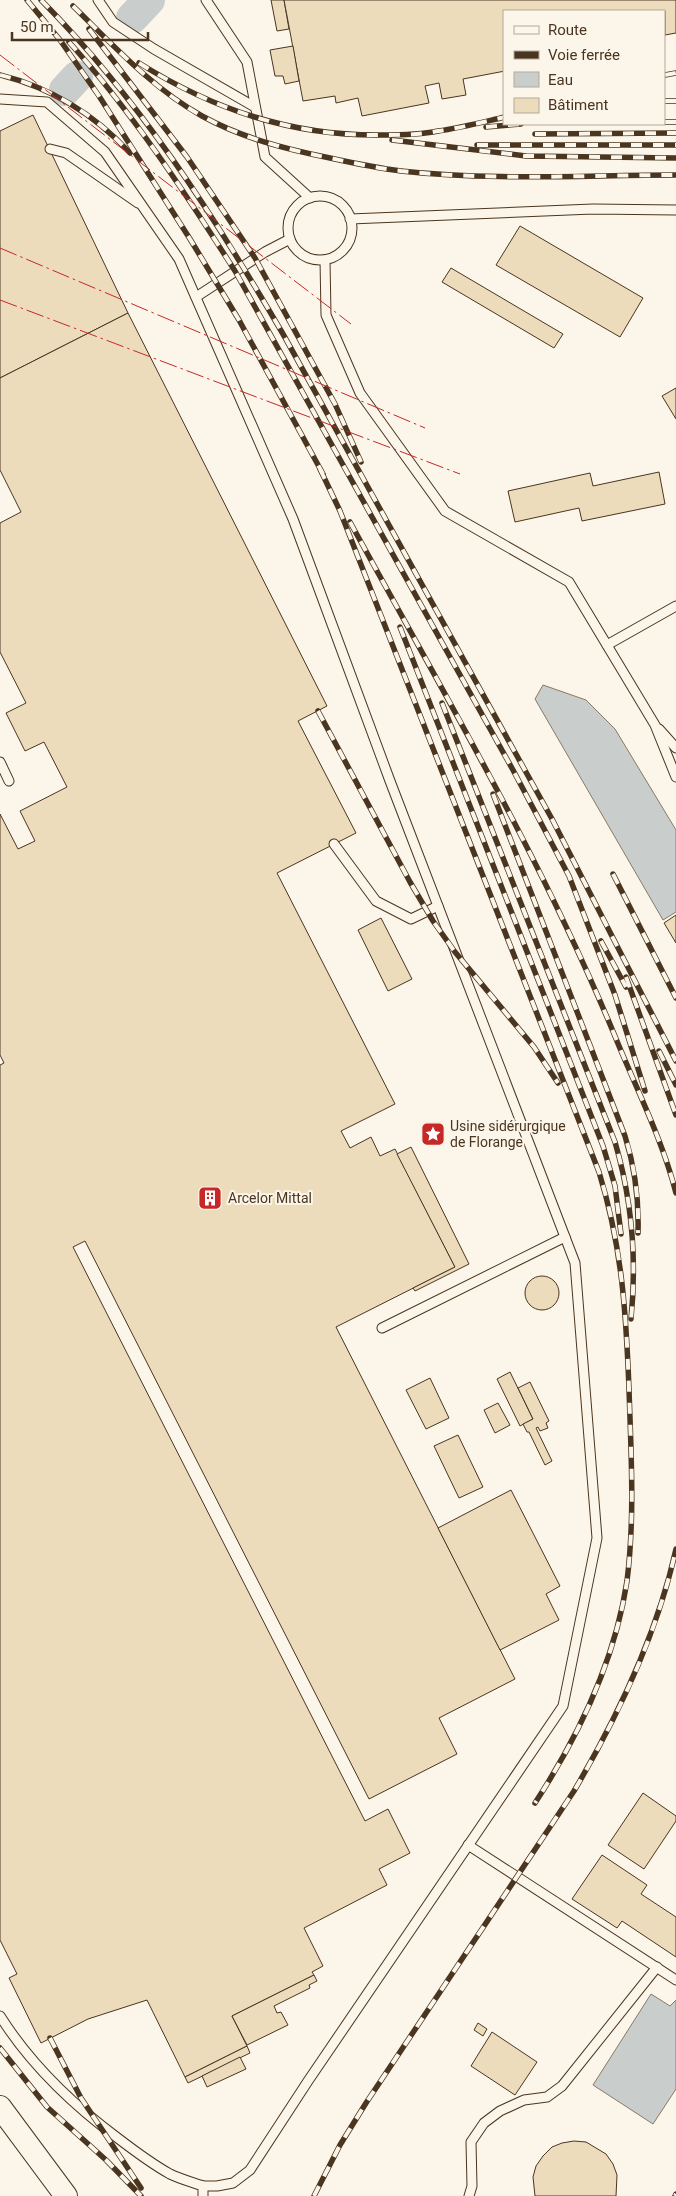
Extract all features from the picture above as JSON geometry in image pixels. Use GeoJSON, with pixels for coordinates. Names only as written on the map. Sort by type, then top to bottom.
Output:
{"type":"FeatureCollection","features":[{"type":"Feature","properties":{"kind":"main road"},"geometry":{"type":"LineString","coordinates":[[0,2107],[66,2196]]}},
{"type":"Feature","properties":{"kind":"lane"},"geometry":{"type":"LineString","coordinates":[[98,0],[113,22],[154,49],[255,107]]}},
{"type":"Feature","properties":{"kind":"lane"},"geometry":{"type":"LineString","coordinates":[[206,0],[247,62],[264,157],[310,198]]}},
{"type":"Feature","properties":{"kind":"lane"},"geometry":{"type":"LineString","coordinates":[[0,99],[47,102],[105,152],[179,259],[293,519],[438,906],[575,1263],[597,1538],[563,1706],[308,2081],[250,2170],[233,2183],[217,2186],[203,2186],[172,2175],[96,2122],[68,2098],[32,2061],[0,2016]]}},
{"type":"Feature","properties":{"kind":"lane"},"geometry":{"type":"LineString","coordinates":[[50,149],[66,153],[142,206]]}},
{"type":"Feature","properties":{"kind":"lane"},"geometry":{"type":"LineString","coordinates":[[320,196],[330,198],[346,210],[350,219],[352,230],[350,240],[336,256],[325,260],[314,260],[304,256],[295,249],[290,239],[288,229],[291,214],[301,202],[310,198],[320,196]]}},
{"type":"Feature","properties":{"kind":"lane"},"geometry":{"type":"LineString","coordinates":[[350,219],[593,209],[676,210]]}},
{"type":"Feature","properties":{"kind":"lane"},"geometry":{"type":"LineString","coordinates":[[196,297],[265,252],[290,239]]}},
{"type":"Feature","properties":{"kind":"lane"},"geometry":{"type":"LineString","coordinates":[[325,260],[326,315],[360,393],[445,511],[569,582],[655,725],[676,777]]}},
{"type":"Feature","properties":{"kind":"lane"},"geometry":{"type":"LineString","coordinates":[[607,645],[676,606]]}},
{"type":"Feature","properties":{"kind":"lane"},"geometry":{"type":"LineString","coordinates":[[655,725],[676,748]]}},
{"type":"Feature","properties":{"kind":"lane"},"geometry":{"type":"LineString","coordinates":[[0,762],[9,781]]}},
{"type":"Feature","properties":{"kind":"lane"},"geometry":{"type":"LineString","coordinates":[[334,844],[376,901],[411,919],[438,906]]}},
{"type":"Feature","properties":{"kind":"lane"},"geometry":{"type":"LineString","coordinates":[[382,1328],[565,1237]]}},
{"type":"Feature","properties":{"kind":"lane"},"geometry":{"type":"LineString","coordinates":[[468,1846],[676,1980]]}},
{"type":"Feature","properties":{"kind":"lane"},"geometry":{"type":"LineString","coordinates":[[469,2196],[472,2186],[472,2142],[484,2123],[500,2110],[524,2100],[546,2097],[562,2086],[657,1967]]}},
{"type":"Feature","properties":{"kind":"lane"},"geometry":{"type":"LineString","coordinates":[[203,2186],[203,2196]]}},
{"type":"Feature","properties":{"kind":"water"},"geometry":{"type":"Polygon","coordinates":[[[543,685],[586,700],[615,729],[676,830],[676,912],[663,920],[535,699],[543,685]]]}},
{"type":"Feature","properties":{"kind":"water"},"geometry":{"type":"Polygon","coordinates":[[[651,1994],[670,2006],[676,2000],[676,2089],[653,2124],[593,2085],[651,1994]]]}},
{"type":"Feature","properties":{"kind":"building"},"geometry":{"type":"Polygon","coordinates":[[[271,0],[284,0],[289,29],[277,31],[271,0]]]}},
{"type":"Feature","properties":{"kind":"building"},"geometry":{"type":"Polygon","coordinates":[[[284,0],[676,0],[676,33],[666,35],[666,10],[503,10],[503,71],[463,79],[466,95],[442,99],[439,83],[425,86],[429,103],[362,116],[358,98],[336,103],[335,96],[303,101],[284,0]]]}},
{"type":"Feature","properties":{"kind":"building"},"geometry":{"type":"Polygon","coordinates":[[[293,46],[299,81],[285,84],[283,76],[275,76],[270,50],[293,46]]]}},
{"type":"Feature","properties":{"kind":"building"},"geometry":{"type":"Polygon","coordinates":[[[33,115],[128,313],[0,378],[0,131],[33,115]]]}},
{"type":"Feature","properties":{"kind":"building"},"geometry":{"type":"Polygon","coordinates":[[[520,226],[643,298],[620,337],[496,265],[520,226]]]}},
{"type":"Feature","properties":{"kind":"building"},"geometry":{"type":"Polygon","coordinates":[[[451,268],[563,334],[554,348],[442,282],[451,268]]]}},
{"type":"Feature","properties":{"kind":"building","name":"Arcelor Mittal"},"geometry":{"type":"Polygon","coordinates":[[[128,313],[327,706],[298,721],[356,833],[277,873],[395,1104],[341,1131],[350,1148],[371,1137],[380,1156],[395,1149],[455,1267],[336,1327],[515,1679],[439,1718],[457,1754],[369,1799],[85,1241],[73,1247],[365,1821],[388,1809],[410,1853],[379,1869],[387,1885],[304,1928],[323,1966],[312,1972],[314,1975],[232,2016],[247,2046],[185,2077],[147,2000],[88,2019],[41,2043],[9,1978],[17,1974],[0,1940],[0,1065],[4,1063],[0,1055],[0,814],[18,849],[35,841],[20,811],[67,787],[44,742],[25,751],[6,713],[26,703],[0,652],[0,523],[21,512],[0,470],[0,378],[128,313]]]}},
{"type":"Feature","properties":{"kind":"building"},"geometry":{"type":"Polygon","coordinates":[[[676,388],[676,419],[662,396],[676,388]]]}},
{"type":"Feature","properties":{"kind":"building"},"geometry":{"type":"Polygon","coordinates":[[[659,472],[665,504],[582,521],[579,508],[515,522],[508,491],[590,473],[593,486],[659,472]]]}},
{"type":"Feature","properties":{"kind":"building"},"geometry":{"type":"Polygon","coordinates":[[[676,915],[676,943],[664,923],[676,915]]]}},
{"type":"Feature","properties":{"kind":"building"},"geometry":{"type":"Polygon","coordinates":[[[381,918],[412,979],[388,991],[358,930],[381,918]]]}},
{"type":"Feature","properties":{"kind":"building"},"geometry":{"type":"Polygon","coordinates":[[[411,1147],[469,1264],[415,1291],[413,1288],[455,1267],[397,1154],[411,1147]]]}},
{"type":"Feature","properties":{"kind":"building"},"geometry":{"type":"Polygon","coordinates":[[[542,1276],[549,1277],[554,1281],[558,1286],[558,1300],[554,1305],[549,1309],[542,1310],[535,1309],[530,1305],[526,1300],[525,1293],[526,1286],[530,1281],[535,1277],[542,1276]]]}},
{"type":"Feature","properties":{"kind":"building"},"geometry":{"type":"Polygon","coordinates":[[[510,1372],[533,1419],[520,1426],[497,1379],[510,1372]]]}},
{"type":"Feature","properties":{"kind":"building"},"geometry":{"type":"Polygon","coordinates":[[[430,1378],[449,1418],[426,1429],[406,1390],[430,1378]]]}},
{"type":"Feature","properties":{"kind":"building"},"geometry":{"type":"Polygon","coordinates":[[[530,1382],[549,1421],[546,1423],[548,1428],[540,1431],[538,1427],[536,1428],[552,1461],[545,1465],[529,1432],[527,1432],[523,1424],[533,1419],[518,1388],[530,1382]]]}},
{"type":"Feature","properties":{"kind":"building"},"geometry":{"type":"Polygon","coordinates":[[[498,1403],[510,1425],[495,1433],[484,1410],[498,1403]]]}},
{"type":"Feature","properties":{"kind":"building"},"geometry":{"type":"Polygon","coordinates":[[[458,1435],[483,1487],[459,1498],[434,1446],[458,1435]]]}},
{"type":"Feature","properties":{"kind":"building"},"geometry":{"type":"Polygon","coordinates":[[[511,1490],[560,1586],[546,1594],[559,1620],[500,1650],[438,1528],[511,1490]]]}},
{"type":"Feature","properties":{"kind":"building"},"geometry":{"type":"Polygon","coordinates":[[[643,1793],[676,1816],[676,1821],[644,1869],[608,1845],[643,1793]]]}},
{"type":"Feature","properties":{"kind":"building"},"geometry":{"type":"Polygon","coordinates":[[[602,1855],[647,1885],[641,1894],[676,1917],[676,1957],[622,1921],[617,1928],[572,1899],[602,1855]]]}},
{"type":"Feature","properties":{"kind":"building"},"geometry":{"type":"Polygon","coordinates":[[[314,1975],[317,1981],[309,1985],[310,1988],[274,2006],[277,2013],[281,2012],[288,2025],[247,2045],[232,2016],[314,1975]]]}},
{"type":"Feature","properties":{"kind":"building"},"geometry":{"type":"Polygon","coordinates":[[[478,2023],[487,2029],[483,2036],[474,2030],[478,2023]]]}},
{"type":"Feature","properties":{"kind":"building"},"geometry":{"type":"Polygon","coordinates":[[[492,2032],[537,2062],[515,2095],[471,2066],[492,2032]]]}},
{"type":"Feature","properties":{"kind":"building"},"geometry":{"type":"Polygon","coordinates":[[[247,2046],[250,2053],[188,2083],[185,2077],[247,2046]]]}},
{"type":"Feature","properties":{"kind":"building"},"geometry":{"type":"Polygon","coordinates":[[[240,2057],[246,2069],[207,2087],[202,2076],[240,2057]]]}},
{"type":"Feature","properties":{"kind":"building"},"geometry":{"type":"Polygon","coordinates":[[[574,2141],[586,2142],[606,2154],[613,2164],[617,2175],[616,2196],[535,2196],[533,2177],[536,2166],[543,2156],[552,2147],[574,2141]]]}},
{"type":"Feature","properties":{"kind":"waterway"},"geometry":{"type":"LineString","coordinates":[[132,18],[149,0]]}},
{"type":"Feature","properties":{"kind":"waterway"},"geometry":{"type":"LineString","coordinates":[[65,90],[77,77]]}},
{"type":"Feature","properties":{"kind":"railway"},"geometry":{"type":"LineString","coordinates":[[27,0],[60,40],[99,96],[190,239],[239,320],[323,474]]}},
{"type":"Feature","properties":{"kind":"railway"},"geometry":{"type":"LineString","coordinates":[[41,0],[110,77],[173,159],[257,289],[552,819],[676,1061]]}},
{"type":"Feature","properties":{"kind":"railway"},"geometry":{"type":"LineString","coordinates":[[73,6],[118,51],[184,105],[217,124],[248,137],[280,147],[374,167],[435,174],[504,177],[676,175]]}},
{"type":"Feature","properties":{"kind":"railway"},"geometry":{"type":"LineString","coordinates":[[89,29],[187,157],[255,258],[335,404],[361,462]]}},
{"type":"Feature","properties":{"kind":"railway"},"geometry":{"type":"LineString","coordinates":[[69,42],[136,124],[177,182],[235,271],[513,770],[569,876],[615,995],[645,1091]]}},
{"type":"Feature","properties":{"kind":"railway"},"geometry":{"type":"LineString","coordinates":[[139,63],[167,80],[225,107],[285,125],[316,131],[348,134],[417,134],[503,117]]}},
{"type":"Feature","properties":{"kind":"railway"},"geometry":{"type":"LineString","coordinates":[[666,75],[676,73]]}},
{"type":"Feature","properties":{"kind":"railway"},"geometry":{"type":"LineString","coordinates":[[0,75],[37,87],[71,104],[102,126],[130,153]]}},
{"type":"Feature","properties":{"kind":"railway"},"geometry":{"type":"LineString","coordinates":[[666,101],[676,101]]}},
{"type":"Feature","properties":{"kind":"railway"},"geometry":{"type":"LineString","coordinates":[[666,122],[676,122]]}},
{"type":"Feature","properties":{"kind":"railway"},"geometry":{"type":"LineString","coordinates":[[486,127],[509,125]]}},
{"type":"Feature","properties":{"kind":"railway"},"geometry":{"type":"LineString","coordinates":[[535,134],[676,133]]}},
{"type":"Feature","properties":{"kind":"railway"},"geometry":{"type":"LineString","coordinates":[[392,140],[526,156],[676,158]]}},
{"type":"Feature","properties":{"kind":"railway"},"geometry":{"type":"LineString","coordinates":[[477,145],[676,145]]}},
{"type":"Feature","properties":{"kind":"railway"},"geometry":{"type":"LineString","coordinates":[[320,469],[340,511],[599,1172],[618,1253],[626,1333],[631,1461],[632,1509],[627,1581],[614,1640],[593,1697],[566,1752],[535,1803]]}},
{"type":"Feature","properties":{"kind":"railway"},"geometry":{"type":"LineString","coordinates":[[350,522],[492,780],[559,912],[590,978],[650,1118],[676,1193]]}},
{"type":"Feature","properties":{"kind":"railway"},"geometry":{"type":"LineString","coordinates":[[400,627],[603,1146],[615,1186],[621,1234]]}},
{"type":"Feature","properties":{"kind":"railway"},"geometry":{"type":"LineString","coordinates":[[442,703],[615,1142],[626,1186],[632,1230],[633,1297],[631,1319]]}},
{"type":"Feature","properties":{"kind":"railway"},"geometry":{"type":"LineString","coordinates":[[318,711],[433,921],[455,952],[534,1047],[558,1083]]}},
{"type":"Feature","properties":{"kind":"railway"},"geometry":{"type":"LineString","coordinates":[[493,794],[625,1136],[636,1184],[638,1233]]}},
{"type":"Feature","properties":{"kind":"railway"},"geometry":{"type":"LineString","coordinates":[[613,874],[676,998]]}},
{"type":"Feature","properties":{"kind":"railway"},"geometry":{"type":"LineString","coordinates":[[601,941],[626,987]]}},
{"type":"Feature","properties":{"kind":"railway"},"geometry":{"type":"LineString","coordinates":[[626,977],[676,1115]]}},
{"type":"Feature","properties":{"kind":"railway"},"geometry":{"type":"LineString","coordinates":[[659,1051],[676,1085]]}},
{"type":"Feature","properties":{"kind":"railway"},"geometry":{"type":"LineString","coordinates":[[314,2196],[340,2145],[366,2103],[574,1791],[590,1763],[621,1704],[647,1644],[668,1581],[676,1549]]}},
{"type":"Feature","properties":{"kind":"railway"},"geometry":{"type":"LineString","coordinates":[[50,2038],[81,2098],[141,2188]]}},
{"type":"Feature","properties":{"kind":"railway"},"geometry":{"type":"LineString","coordinates":[[0,2048],[47,2107],[106,2160],[141,2196]]}},
{"type":"Feature","properties":{"kind":"power"},"geometry":{"type":"LineString","coordinates":[[0,55],[351,324]]}},
{"type":"Feature","properties":{"kind":"power"},"geometry":{"type":"LineString","coordinates":[[0,248],[425,428]]}},
{"type":"Feature","properties":{"kind":"power"},"geometry":{"type":"LineString","coordinates":[[0,300],[460,474]]}},
{"type":"Feature","properties":{"kind":"place","name":"Usine sidérurgique de Florange"},"geometry":{"type":"Point","coordinates":[433,1134]}},
{"type":"Feature","properties":{"kind":"place","name":"Arcelor Mittal"},"geometry":{"type":"Point","coordinates":[210,1198]}}]}
